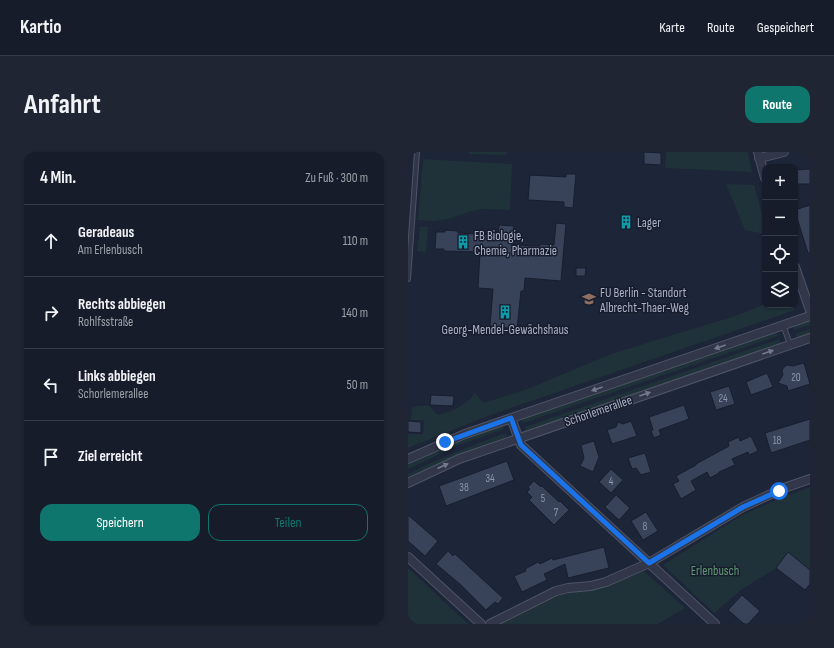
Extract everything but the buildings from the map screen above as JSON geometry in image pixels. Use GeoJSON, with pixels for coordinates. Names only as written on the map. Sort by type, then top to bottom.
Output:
{"type":"FeatureCollection","features":[{"type":"Feature","properties":{"kind":"street"},"geometry":{"type":"LineString","coordinates":[[762,166],[759,155],[784,152]]}},
{"type":"Feature","properties":{"kind":"street"},"geometry":{"type":"LineString","coordinates":[[797,272],[810,310]]}},
{"type":"Feature","properties":{"kind":"street","name":"Schorlemerallee"},"geometry":{"type":"LineString","coordinates":[[408,459],[465,434],[810,316]]}},
{"type":"Feature","properties":{"kind":"street","name":"Schorlemerallee"},"geometry":{"type":"LineString","coordinates":[[408,483],[459,459],[810,338]]}},
{"type":"Feature","properties":{"kind":"street"},"geometry":{"type":"LineString","coordinates":[[511,418],[521,445],[715,624]]}},
{"type":"Feature","properties":{"kind":"street"},"geometry":{"type":"LineString","coordinates":[[490,624],[556,591],[568,588],[591,586],[606,582],[649,563],[743,507],[784,488],[810,479]]}},
{"type":"Feature","properties":{"kind":"street"},"geometry":{"type":"LineString","coordinates":[[408,557],[481,624]]}},
{"type":"Feature","properties":{"kind":"lane"},"geometry":{"type":"LineString","coordinates":[[408,279],[417,152]]}},
{"type":"Feature","properties":{"kind":"lane"},"geometry":{"type":"LineString","coordinates":[[783,325],[790,345]]}},
{"type":"Feature","properties":{"kind":"green space"},"geometry":{"type":"Polygon","coordinates":[[[469,152],[507,152],[506,155],[469,154],[469,152]]]}},
{"type":"Feature","properties":{"kind":"green space"},"geometry":{"type":"Polygon","coordinates":[[[666,152],[748,152],[752,172],[665,168],[666,152]]]}},
{"type":"Feature","properties":{"kind":"green space"},"geometry":{"type":"Polygon","coordinates":[[[423,159],[512,164],[510,210],[483,209],[448,219],[433,221],[418,220],[423,159]]]}},
{"type":"Feature","properties":{"kind":"green space"},"geometry":{"type":"Polygon","coordinates":[[[726,184],[754,185],[762,213],[762,233],[745,230],[726,184]]]}},
{"type":"Feature","properties":{"kind":"green space"},"geometry":{"type":"Polygon","coordinates":[[[420,227],[428,227],[426,252],[417,251],[420,227]]]}},
{"type":"Feature","properties":{"kind":"green space"},"geometry":{"type":"Polygon","coordinates":[[[762,305],[762,308],[794,308],[795,310],[485,417],[408,448],[408,434],[423,434],[424,420],[411,420],[412,408],[417,406],[429,406],[438,415],[463,405],[475,393],[483,403],[525,390],[611,354],[735,316],[762,305]]]}},
{"type":"Feature","properties":{"kind":"green space"},"geometry":{"type":"Polygon","coordinates":[[[810,320],[810,325],[794,330],[793,326],[810,320]]]}},
{"type":"Feature","properties":{"kind":"green space"},"geometry":{"type":"Polygon","coordinates":[[[810,329],[810,334],[797,338],[795,334],[810,329]]]}},
{"type":"Feature","properties":{"kind":"green space"},"geometry":{"type":"Polygon","coordinates":[[[776,332],[778,336],[523,423],[522,419],[776,332]]]}},
{"type":"Feature","properties":{"kind":"green space"},"geometry":{"type":"Polygon","coordinates":[[[779,339],[781,344],[526,431],[525,427],[779,339]]]}},
{"type":"Feature","properties":{"kind":"green space"},"geometry":{"type":"Polygon","coordinates":[[[503,425],[504,429],[459,445],[408,469],[408,464],[455,443],[503,425]]]}},
{"type":"Feature","properties":{"kind":"green space"},"geometry":{"type":"Polygon","coordinates":[[[506,433],[507,437],[460,455],[408,479],[408,474],[420,468],[456,452],[506,433]]]}},
{"type":"Feature","properties":{"kind":"green space","name":"Erlenbusch"},"geometry":{"type":"Polygon","coordinates":[[[810,487],[810,570],[788,552],[776,568],[741,590],[714,613],[663,565],[742,515],[810,487]]]}},
{"type":"Feature","properties":{"kind":"green space"},"geometry":{"type":"Polygon","coordinates":[[[408,568],[468,624],[408,624],[408,568]]]}},
{"type":"Feature","properties":{"kind":"green space","name":"Erlenbusch"},"geometry":{"type":"Polygon","coordinates":[[[644,571],[685,608],[658,624],[500,624],[562,594],[604,587],[644,571]]]}},
{"type":"Feature","properties":{"kind":"place","name":"Lager"},"geometry":{"type":"Point","coordinates":[626,222]}},
{"type":"Feature","properties":{"kind":"place","name":"FB Biologie, Chemie, Pharmazie"},"geometry":{"type":"Point","coordinates":[463,242]}},
{"type":"Feature","properties":{"kind":"place","name":"FU Berlin - Standort Albrecht-Thaer-Weg"},"geometry":{"type":"Point","coordinates":[589,299]}},
{"type":"Feature","properties":{"kind":"place","name":"Georg-Mendel-Gewächshaus"},"geometry":{"type":"Point","coordinates":[505,312]}},
{"type":"Feature","properties":{"kind":"route"},"geometry":{"type":"LineString","coordinates":[[445,442],[511,418],[521,445],[649,563],[743,507],[779,491]]}}]}
